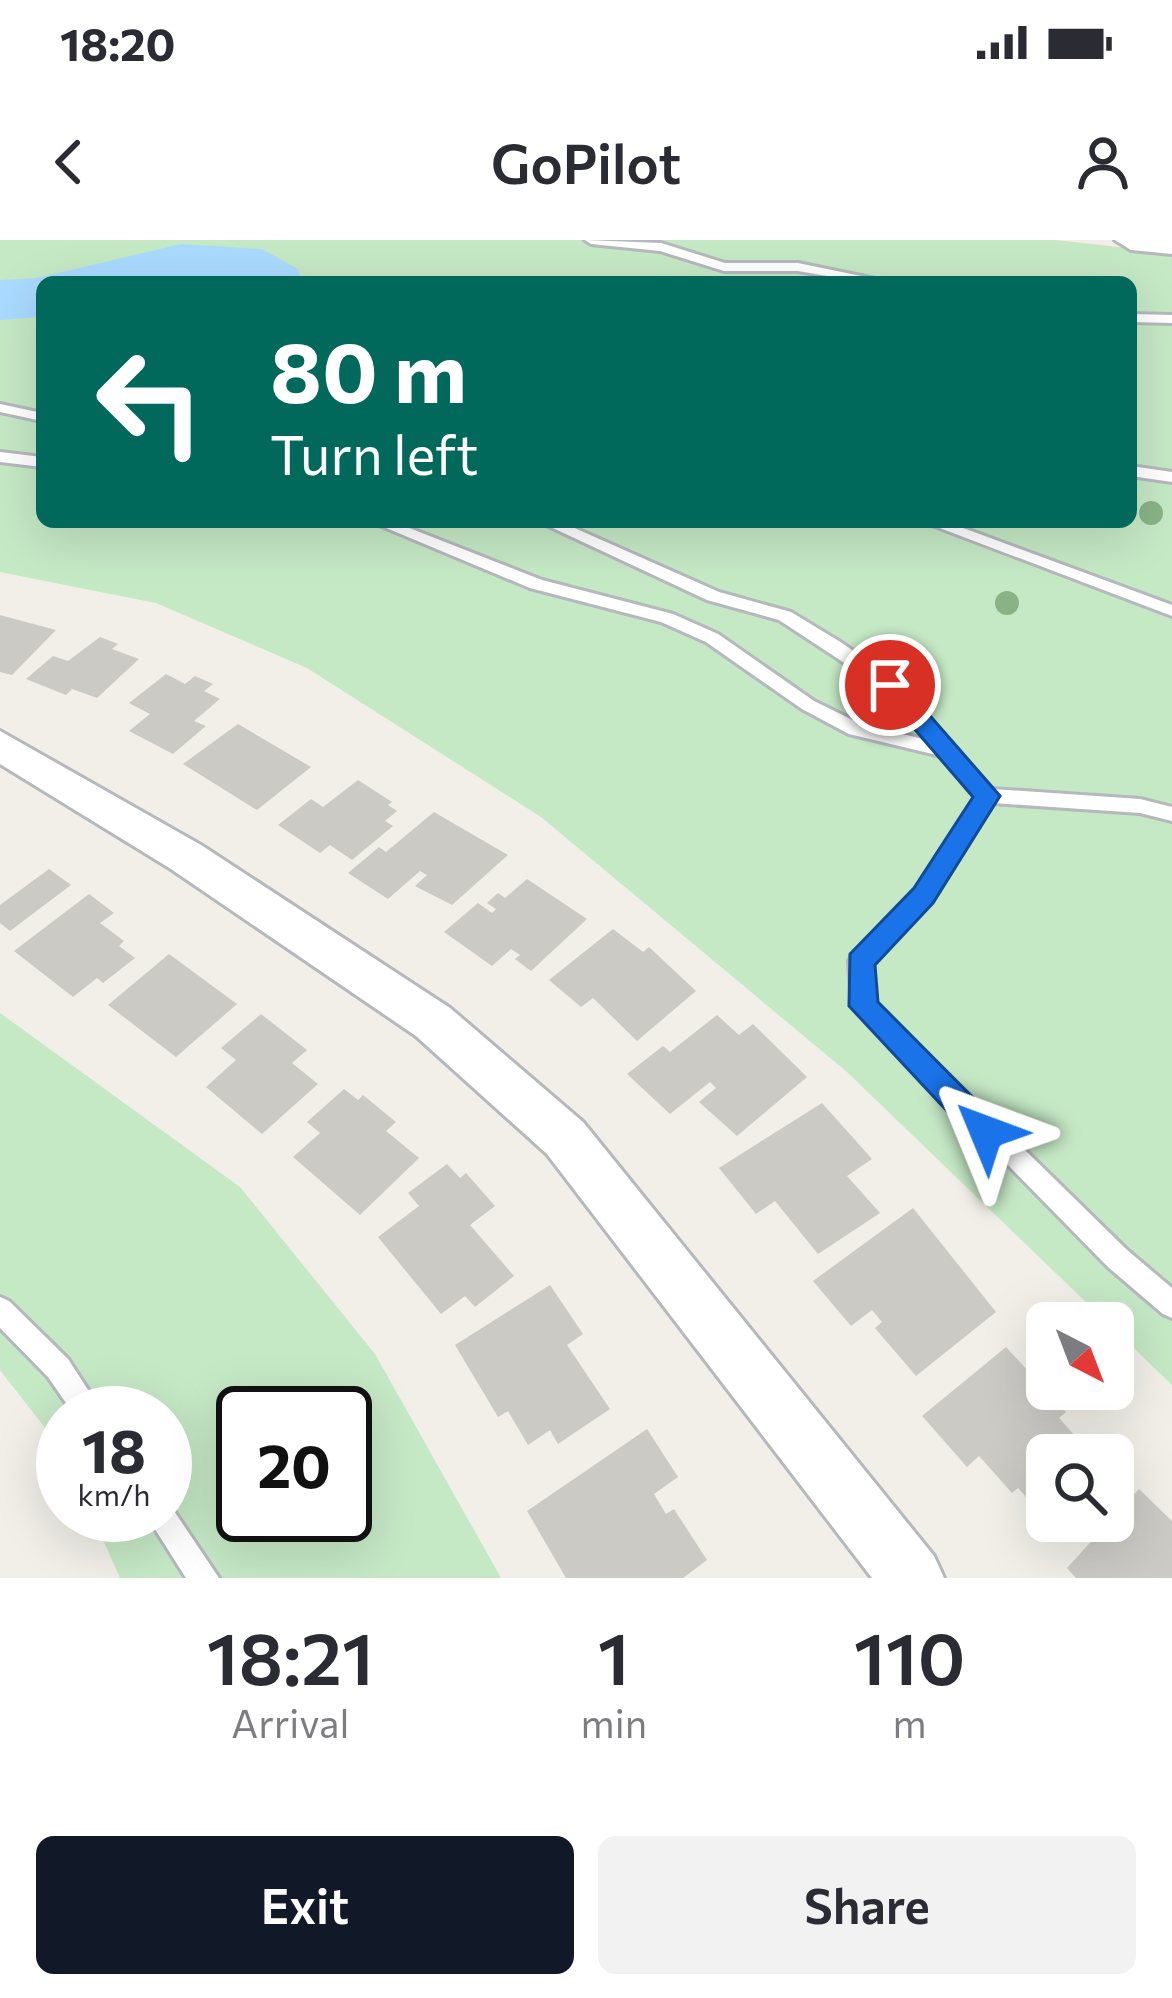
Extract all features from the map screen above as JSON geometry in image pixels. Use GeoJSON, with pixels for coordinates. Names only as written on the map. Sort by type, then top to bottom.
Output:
{"type":"FeatureCollection","features":[{"type":"Feature","properties":{"kind":"street"},"geometry":{"type":"LineString","coordinates":[[1131,240],[1172,244]]}},
{"type":"Feature","properties":{"kind":"street"},"geometry":{"type":"LineString","coordinates":[[0,745],[186,857],[433,1022],[499,1077],[579,1156],[912,1578]]}},
{"type":"Feature","properties":{"kind":"lane"},"geometry":{"type":"LineString","coordinates":[[591,240],[661,247],[724,267],[798,267],[850,276]]}},
{"type":"Feature","properties":{"kind":"lane"},"geometry":{"type":"LineString","coordinates":[[1137,318],[1172,320]]}},
{"type":"Feature","properties":{"kind":"lane"},"geometry":{"type":"LineString","coordinates":[[0,408],[36,416]]}},
{"type":"Feature","properties":{"kind":"lane"},"geometry":{"type":"LineString","coordinates":[[0,457],[36,461]]}},
{"type":"Feature","properties":{"kind":"lane"},"geometry":{"type":"LineString","coordinates":[[1137,473],[1172,477]]}},
{"type":"Feature","properties":{"kind":"lane"},"geometry":{"type":"LineString","coordinates":[[395,528],[536,584],[667,618],[712,638],[808,705],[856,729],[948,751]]}},
{"type":"Feature","properties":{"kind":"lane"},"geometry":{"type":"LineString","coordinates":[[561,528],[713,596],[785,616],[890,685],[987,796],[1140,806],[1172,814]]}},
{"type":"Feature","properties":{"kind":"lane"},"geometry":{"type":"LineString","coordinates":[[948,528],[1172,611]]}},
{"type":"Feature","properties":{"kind":"lane"},"geometry":{"type":"LineString","coordinates":[[987,796],[923,896],[860,962],[863,1006],[1117,1258],[1172,1305]]}},
{"type":"Feature","properties":{"kind":"lane"},"geometry":{"type":"LineString","coordinates":[[0,1310],[70,1386]]}},
{"type":"Feature","properties":{"kind":"lane"},"geometry":{"type":"LineString","coordinates":[[179,1542],[204,1578]]}},
{"type":"Feature","properties":{"kind":"green space"},"geometry":{"type":"Polygon","coordinates":[[[0,240],[1056,240],[1172,253],[1172,1385],[1134,1348],[1134,1302],[1086,1302],[847,1072],[541,817],[307,668],[156,603],[0,572],[0,240]]]}},
{"type":"Feature","properties":{"kind":"green space"},"geometry":{"type":"Polygon","coordinates":[[[0,1013],[240,1187],[375,1354],[501,1578],[120,1578],[104,1542],[192,1542],[192,1386],[36,1386],[36,1416],[0,1370],[0,1013]]]}},
{"type":"Feature","properties":{"kind":"water"},"geometry":{"type":"Polygon","coordinates":[[[181,244],[262,249],[298,269],[300,276],[45,276],[181,244]]]}},
{"type":"Feature","properties":{"kind":"water"},"geometry":{"type":"Polygon","coordinates":[[[36,278],[36,317],[0,320],[0,280],[36,278]]]}},
{"type":"Feature","properties":{"kind":"building"},"geometry":{"type":"Polygon","coordinates":[[[0,615],[56,630],[12,675],[0,672],[0,615]]]}},
{"type":"Feature","properties":{"kind":"building"},"geometry":{"type":"Polygon","coordinates":[[[100,637],[118,644],[112,649],[139,659],[97,698],[72,689],[66,695],[26,679],[53,656],[68,661],[100,637]]]}},
{"type":"Feature","properties":{"kind":"building"},"geometry":{"type":"Polygon","coordinates":[[[166,674],[185,684],[195,676],[213,684],[204,691],[220,699],[194,721],[206,726],[173,754],[129,731],[150,714],[129,703],[166,674]]]}},
{"type":"Feature","properties":{"kind":"building"},"geometry":{"type":"Polygon","coordinates":[[[238,724],[311,767],[257,810],[183,764],[238,724]]]}},
{"type":"Feature","properties":{"kind":"building"},"geometry":{"type":"Polygon","coordinates":[[[358,780],[392,802],[388,805],[397,811],[385,821],[393,826],[352,860],[330,845],[320,853],[278,825],[311,799],[323,807],[358,780]]]}},
{"type":"Feature","properties":{"kind":"building"},"geometry":{"type":"Polygon","coordinates":[[[434,812],[508,855],[452,905],[415,886],[427,875],[420,871],[388,899],[348,873],[379,847],[386,852],[434,812]]]}},
{"type":"Feature","properties":{"kind":"building"},"geometry":{"type":"Polygon","coordinates":[[[49,869],[71,885],[10,931],[0,923],[0,905],[49,869]]]}},
{"type":"Feature","properties":{"kind":"building"},"geometry":{"type":"Polygon","coordinates":[[[527,879],[587,919],[531,971],[515,959],[520,955],[511,949],[492,966],[444,932],[478,903],[492,913],[496,909],[487,903],[498,893],[505,898],[527,879]]]}},
{"type":"Feature","properties":{"kind":"building"},"geometry":{"type":"Polygon","coordinates":[[[89,894],[114,913],[100,923],[124,941],[119,946],[135,958],[103,983],[97,978],[73,997],[14,951],[89,894]]]}},
{"type":"Feature","properties":{"kind":"building"},"geometry":{"type":"Polygon","coordinates":[[[613,929],[643,952],[649,947],[696,991],[637,1041],[593,998],[581,1007],[549,980],[613,929]]]}},
{"type":"Feature","properties":{"kind":"building"},"geometry":{"type":"Polygon","coordinates":[[[169,954],[237,1004],[176,1057],[108,1005],[169,954]]]}},
{"type":"Feature","properties":{"kind":"building"},"geometry":{"type":"Polygon","coordinates":[[[261,1014],[307,1050],[292,1063],[318,1084],[262,1134],[206,1087],[236,1060],[221,1048],[261,1014]]]}},
{"type":"Feature","properties":{"kind":"building"},"geometry":{"type":"Polygon","coordinates":[[[717,1015],[739,1035],[753,1024],[807,1077],[737,1136],[699,1102],[716,1088],[710,1082],[670,1114],[627,1074],[663,1046],[670,1052],[717,1015]]]}},
{"type":"Feature","properties":{"kind":"building"},"geometry":{"type":"Polygon","coordinates":[[[344,1089],[358,1100],[363,1095],[396,1122],[386,1131],[419,1158],[360,1215],[293,1157],[320,1133],[307,1122],[344,1089]]]}},
{"type":"Feature","properties":{"kind":"building"},"geometry":{"type":"Polygon","coordinates":[[[822,1103],[872,1159],[847,1176],[880,1213],[818,1254],[775,1201],[756,1214],[719,1168],[822,1103]]]}},
{"type":"Feature","properties":{"kind":"building"},"geometry":{"type":"Polygon","coordinates":[[[447,1164],[460,1178],[466,1173],[495,1206],[470,1225],[514,1276],[475,1307],[465,1296],[441,1314],[378,1237],[419,1206],[408,1193],[447,1164]]]}},
{"type":"Feature","properties":{"kind":"building"},"geometry":{"type":"Polygon","coordinates":[[[913,1208],[996,1312],[916,1376],[875,1328],[882,1322],[872,1310],[851,1326],[813,1281],[913,1208]]]}},
{"type":"Feature","properties":{"kind":"building"},"geometry":{"type":"Polygon","coordinates":[[[550,1285],[583,1334],[567,1345],[610,1409],[558,1444],[550,1430],[528,1445],[508,1411],[498,1417],[455,1345],[550,1285]]]}},
{"type":"Feature","properties":{"kind":"building"},"geometry":{"type":"Polygon","coordinates":[[[1006,1347],[1026,1369],[1026,1410],[1064,1410],[1059,1418],[1073,1434],[1026,1434],[1026,1497],[1018,1488],[1012,1493],[979,1456],[967,1467],[922,1416],[1006,1347]]]}},
{"type":"Feature","properties":{"kind":"building"},"geometry":{"type":"Polygon","coordinates":[[[647,1429],[678,1477],[654,1494],[666,1514],[674,1509],[707,1560],[683,1578],[566,1578],[527,1511],[647,1429]]]}},
{"type":"Feature","properties":{"kind":"building"},"geometry":{"type":"Polygon","coordinates":[[[1139,1489],[1172,1521],[1172,1578],[1076,1578],[1067,1568],[1091,1542],[1134,1542],[1134,1494],[1139,1489]]]}},
{"type":"Feature","properties":{"kind":"route"},"geometry":{"type":"LineString","coordinates":[[890,685],[987,796],[923,896],[860,962],[863,1006],[986,1132]]}}]}
